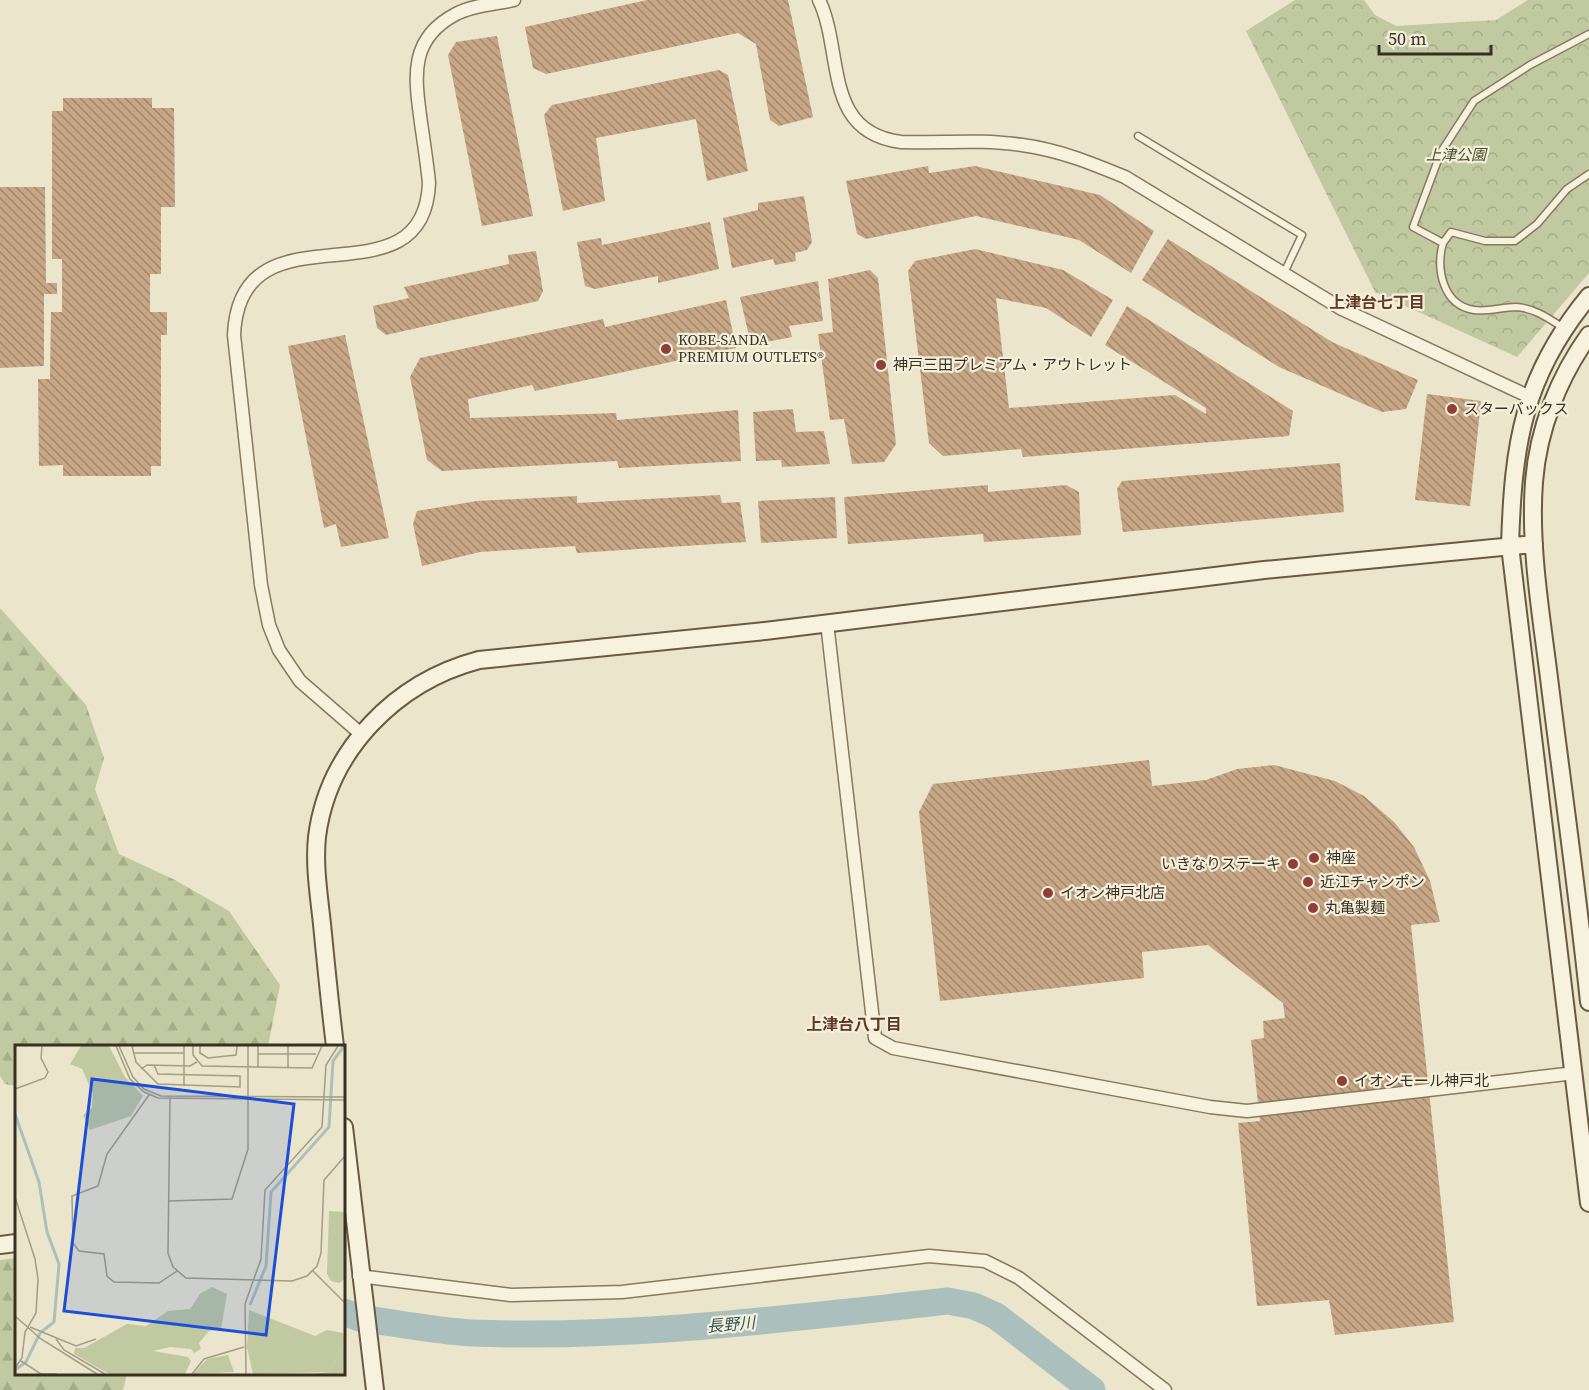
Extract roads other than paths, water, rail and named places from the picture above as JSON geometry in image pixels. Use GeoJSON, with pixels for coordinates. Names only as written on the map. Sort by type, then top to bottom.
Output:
{"type":"FeatureCollection","features":[{"type":"Feature","properties":{"kind":"street"},"geometry":{"type":"LineString","coordinates":[[361,734],[300,681],[279,650],[269,625],[260,574],[234,335],[235,317],[249,283],[270,267],[295,260],[389,246],[416,227],[428,198],[427,163],[415,84],[419,56],[424,43],[433,32],[456,13],[514,0]]}},
{"type":"Feature","properties":{"kind":"street"},"geometry":{"type":"LineString","coordinates":[[819,0],[846,108],[869,132],[893,141],[1022,145],[1076,157],[1125,177],[1342,309],[1530,397]]}},
{"type":"Feature","properties":{"kind":"street"},"geometry":{"type":"LineString","coordinates":[[1589,296],[1563,328],[1543,364],[1530,397],[1515,464],[1510,546],[1582,1072],[1589,1203]]}},
{"type":"Feature","properties":{"kind":"street"},"geometry":{"type":"LineString","coordinates":[[1589,334],[1570,362],[1547,418],[1534,482],[1534,544],[1589,1002]]}},
{"type":"Feature","properties":{"kind":"street"},"geometry":{"type":"LineString","coordinates":[[335,1045],[318,884],[317,840],[323,802],[361,734],[404,694],[440,673],[479,660],[827,623],[1264,570],[1534,544]]}},
{"type":"Feature","properties":{"kind":"street"},"geometry":{"type":"LineString","coordinates":[[827,623],[875,1038],[893,1048],[1210,1107],[1247,1111],[1582,1072]]}},
{"type":"Feature","properties":{"kind":"street"},"geometry":{"type":"LineString","coordinates":[[345,1149],[351,1274],[375,1390]]}},
{"type":"Feature","properties":{"kind":"street"},"geometry":{"type":"LineString","coordinates":[[0,1245],[15,1243]]}},
{"type":"Feature","properties":{"kind":"street"},"geometry":{"type":"LineString","coordinates":[[351,1274],[511,1295],[611,1293],[929,1256],[985,1261],[1019,1278],[1165,1390]]}},
{"type":"Feature","properties":{"kind":"lane"},"geometry":{"type":"LineString","coordinates":[[1443,243],[1413,227],[1442,152],[1474,101],[1530,65],[1589,34]]}},
{"type":"Feature","properties":{"kind":"lane"},"geometry":{"type":"LineString","coordinates":[[1138,136],[1302,235],[1284,273]]}},
{"type":"Feature","properties":{"kind":"lane"},"geometry":{"type":"LineString","coordinates":[[1563,328],[1537,311],[1516,307],[1472,310],[1451,298],[1441,280],[1439,256],[1443,243],[1451,232],[1485,241],[1515,241],[1537,224],[1567,189],[1589,174]]}},
{"type":"Feature","properties":{"kind":"waterway","name":"長野川"},"geometry":{"type":"LineString","coordinates":[[345,1312],[359,1318],[444,1331],[532,1334],[591,1333],[710,1326],[948,1301],[974,1306],[996,1316],[1092,1390]]}},
{"type":"Feature","properties":{"kind":"place","name":"KOBE-SANDA PREMIUM OUTLETS®"},"geometry":{"type":"Point","coordinates":[666,349]}},
{"type":"Feature","properties":{"kind":"place","name":"神戸三田プレミアム・アウトレット"},"geometry":{"type":"Point","coordinates":[881,365]}},
{"type":"Feature","properties":{"kind":"place","name":"スターバックス"},"geometry":{"type":"Point","coordinates":[1452,409]}},
{"type":"Feature","properties":{"kind":"place","name":"神座"},"geometry":{"type":"Point","coordinates":[1314,858]}},
{"type":"Feature","properties":{"kind":"place","name":"いきなりステーキ"},"geometry":{"type":"Point","coordinates":[1293,864]}},
{"type":"Feature","properties":{"kind":"place","name":"近江チャンポン"},"geometry":{"type":"Point","coordinates":[1308,882]}},
{"type":"Feature","properties":{"kind":"place","name":"イオン神戸北店"},"geometry":{"type":"Point","coordinates":[1048,893]}},
{"type":"Feature","properties":{"kind":"place","name":"丸亀製麺"},"geometry":{"type":"Point","coordinates":[1313,908]}},
{"type":"Feature","properties":{"kind":"place","name":"イオンモール神戸北"},"geometry":{"type":"Point","coordinates":[1342,1081]}},
{"type":"Feature","properties":{"kind":"district","name":"上津台七丁目"},"geometry":{"type":"Point","coordinates":[1377,302]}},
{"type":"Feature","properties":{"kind":"district","name":"上津台八丁目"},"geometry":{"type":"Point","coordinates":[854,1024]}},
{"type":"Feature","properties":{"kind":"park label","name":"上津公園"},"geometry":{"type":"Point","coordinates":[1456,155]}}]}
